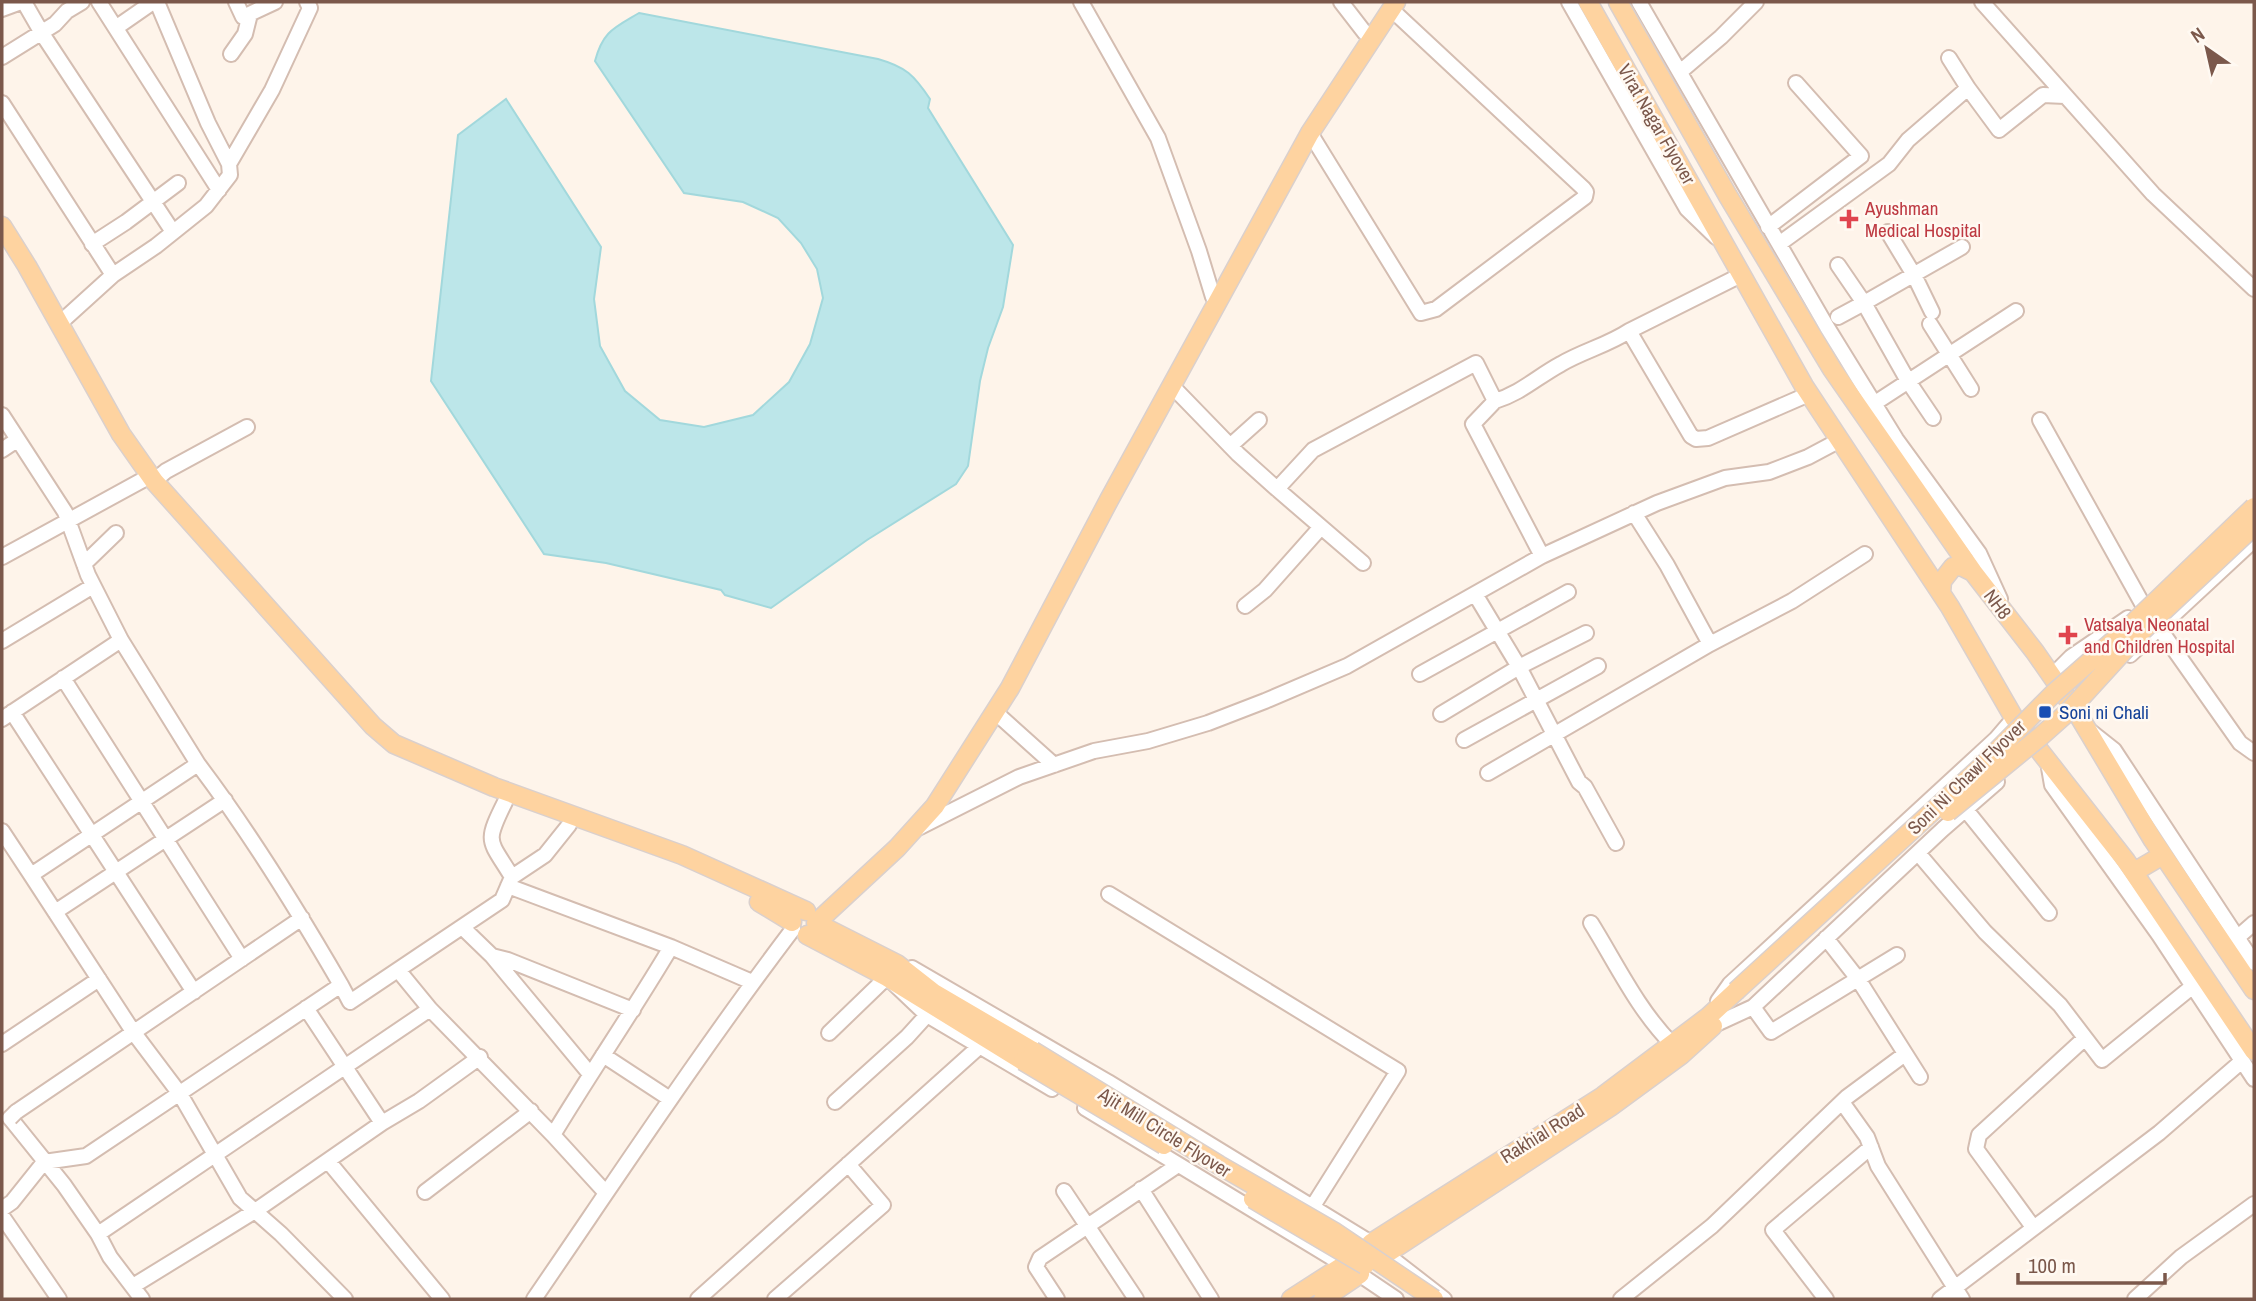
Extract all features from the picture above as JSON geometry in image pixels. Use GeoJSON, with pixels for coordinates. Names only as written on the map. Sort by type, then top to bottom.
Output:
{"type":"FeatureCollection","features":[{"type":"Feature","properties":{"kind":"main road","name":"Virat Nagar Flyover"},"geometry":{"type":"LineString","coordinates":[[1588,2],[1726,246]]}},
{"type":"Feature","properties":{"kind":"main road","name":"Virat Nagar Flyover"},"geometry":{"type":"LineString","coordinates":[[1618,2],[1741,217]]}},
{"type":"Feature","properties":{"kind":"main road"},"geometry":{"type":"LineString","coordinates":[[908,831],[929,803],[1004,684],[1103,497],[1310,133],[1391,4]]}},
{"type":"Feature","properties":{"kind":"main road"},"geometry":{"type":"LineString","coordinates":[[803,924],[935,806],[1010,688],[1172,386],[1304,130],[1365,33],[1391,4]]}},
{"type":"Feature","properties":{"kind":"main road","name":"NH8"},"geometry":{"type":"LineString","coordinates":[[1741,217],[1832,369],[1973,572],[2076,711],[2163,855],[2250,966],[2254,990]]}},
{"type":"Feature","properties":{"kind":"main road"},"geometry":{"type":"LineString","coordinates":[[2,226],[60,323],[145,476],[373,726],[394,744],[494,787],[682,855],[803,924]]}},
{"type":"Feature","properties":{"kind":"main road"},"geometry":{"type":"LineString","coordinates":[[2,242],[145,476],[373,740],[388,753],[505,802],[678,865],[803,924]]}},
{"type":"Feature","properties":{"kind":"main road"},"geometry":{"type":"LineString","coordinates":[[1726,246],[1809,394],[1941,593],[2014,718],[2134,872],[2229,1013],[2243,1053]]}},
{"type":"Feature","properties":{"kind":"main road","name":"Soni Ni Chawl Flyover"},"geometry":{"type":"LineString","coordinates":[[1744,1000],[2046,701],[2129,627],[2254,507]]}},
{"type":"Feature","properties":{"kind":"main road","name":"Soni Ni Chawl Flyover"},"geometry":{"type":"LineString","coordinates":[[1711,1021],[1744,1000],[1952,808],[2059,720],[2141,632],[2254,526]]}},
{"type":"Feature","properties":{"kind":"main road"},"geometry":{"type":"LineString","coordinates":[[1941,593],[1942,581],[1953,567],[1961,566],[1973,572]]}},
{"type":"Feature","properties":{"kind":"main road"},"geometry":{"type":"LineString","coordinates":[[2134,872],[2163,855]]}},
{"type":"Feature","properties":{"kind":"main road","name":"Ajit Mill Circle Flyover"},"geometry":{"type":"LineString","coordinates":[[803,924],[892,971],[1380,1274],[1413,1299]]}},
{"type":"Feature","properties":{"kind":"main road","name":"Rakhial Road"},"geometry":{"type":"LineString","coordinates":[[1378,1248],[1603,1096],[1672,1044],[1711,1021]]}},
{"type":"Feature","properties":{"kind":"main road","name":"Rakhial Road"},"geometry":{"type":"LineString","coordinates":[[1378,1248],[1610,1107],[1681,1055],[1711,1021]]}},
{"type":"Feature","properties":{"kind":"main road","name":"Ajit Mill Circle Flyover"},"geometry":{"type":"LineString","coordinates":[[1028,1056],[1333,1231],[1434,1299]]}},
{"type":"Feature","properties":{"kind":"main road"},"geometry":{"type":"LineString","coordinates":[[1291,1299],[1344,1265]]}},
{"type":"Feature","properties":{"kind":"main road"},"geometry":{"type":"LineString","coordinates":[[1323,1299],[1360,1274]]}},
{"type":"Feature","properties":{"kind":"street"},"geometry":{"type":"LineString","coordinates":[[2,9],[23,2],[173,232]]}},
{"type":"Feature","properties":{"kind":"street"},"geometry":{"type":"LineString","coordinates":[[2,57],[55,24],[67,11],[82,2]]}},
{"type":"Feature","properties":{"kind":"street"},"geometry":{"type":"LineString","coordinates":[[99,2],[219,190]]}},
{"type":"Feature","properties":{"kind":"street"},"geometry":{"type":"LineString","coordinates":[[60,323],[113,275],[206,206],[230,175],[229,164],[155,2],[117,27]]}},
{"type":"Feature","properties":{"kind":"street"},"geometry":{"type":"LineString","coordinates":[[236,2],[243,17],[275,2]]}},
{"type":"Feature","properties":{"kind":"street"},"geometry":{"type":"LineString","coordinates":[[1082,2],[1158,138],[1216,299]]}},
{"type":"Feature","properties":{"kind":"street"},"geometry":{"type":"LineString","coordinates":[[1342,2],[1365,33]]}},
{"type":"Feature","properties":{"kind":"street"},"geometry":{"type":"LineString","coordinates":[[1569,2],[1687,209],[1726,246]]}},
{"type":"Feature","properties":{"kind":"street"},"geometry":{"type":"LineString","coordinates":[[1639,2],[1768,227],[1896,439],[1979,553],[2007,616]]}},
{"type":"Feature","properties":{"kind":"street"},"geometry":{"type":"LineString","coordinates":[[1680,72],[1756,2]]}},
{"type":"Feature","properties":{"kind":"street"},"geometry":{"type":"LineString","coordinates":[[229,164],[272,90],[310,4]]}},
{"type":"Feature","properties":{"kind":"street"},"geometry":{"type":"LineString","coordinates":[[1310,133],[1421,313],[1436,309],[1585,197],[1583,188],[1391,4]]}},
{"type":"Feature","properties":{"kind":"street"},"geometry":{"type":"LineString","coordinates":[[1991,5],[2065,96],[2153,194],[2254,289]]}},
{"type":"Feature","properties":{"kind":"street"},"geometry":{"type":"LineString","coordinates":[[232,54],[245,34],[250,14]]}},
{"type":"Feature","properties":{"kind":"street"},"geometry":{"type":"LineString","coordinates":[[1949,58],[1999,130],[2043,95],[2065,96]]}},
{"type":"Feature","properties":{"kind":"street"},"geometry":{"type":"LineString","coordinates":[[1768,227],[1861,156],[1796,83]]}},
{"type":"Feature","properties":{"kind":"street"},"geometry":{"type":"LineString","coordinates":[[1779,244],[1889,164],[1908,140],[1968,88]]}},
{"type":"Feature","properties":{"kind":"street"},"geometry":{"type":"LineString","coordinates":[[2,103],[113,275]]}},
{"type":"Feature","properties":{"kind":"street"},"geometry":{"type":"LineString","coordinates":[[92,244],[178,183]]}},
{"type":"Feature","properties":{"kind":"street"},"geometry":{"type":"LineString","coordinates":[[1741,217],[1757,207]]}},
{"type":"Feature","properties":{"kind":"street"},"geometry":{"type":"LineString","coordinates":[[1888,232],[1914,275],[1931,318],[1971,389]]}},
{"type":"Feature","properties":{"kind":"street"},"geometry":{"type":"LineString","coordinates":[[1839,317],[1962,247]]}},
{"type":"Feature","properties":{"kind":"street"},"geometry":{"type":"LineString","coordinates":[[1838,265],[1933,418]]}},
{"type":"Feature","properties":{"kind":"street"},"geometry":{"type":"LineString","coordinates":[[1542,556],[1474,424],[1495,401],[1514,395],[1561,364],[1613,342],[1629,331],[1741,275]]}},
{"type":"Feature","properties":{"kind":"street"},"geometry":{"type":"LineString","coordinates":[[1875,403],[2016,311]]}},
{"type":"Feature","properties":{"kind":"street"},"geometry":{"type":"LineString","coordinates":[[1629,331],[1691,436],[1696,439],[1708,438],[1809,394]]}},
{"type":"Feature","properties":{"kind":"street"},"geometry":{"type":"LineString","coordinates":[[1277,489],[1313,450],[1476,363],[1495,401]]}},
{"type":"Feature","properties":{"kind":"street"},"geometry":{"type":"LineString","coordinates":[[1172,386],[1230,446],[1363,563]]}},
{"type":"Feature","properties":{"kind":"street"},"geometry":{"type":"LineString","coordinates":[[2,415],[67,516],[93,586],[121,640],[198,764],[225,800],[302,918],[350,1002],[502,900],[510,882],[545,855],[569,825]]}},
{"type":"Feature","properties":{"kind":"street"},"geometry":{"type":"LineString","coordinates":[[1230,446],[1259,419]]}},
{"type":"Feature","properties":{"kind":"street"},"geometry":{"type":"LineString","coordinates":[[2039,420],[2143,605]]}},
{"type":"Feature","properties":{"kind":"street"},"geometry":{"type":"LineString","coordinates":[[2,548],[145,476],[166,471],[247,427]]}},
{"type":"Feature","properties":{"kind":"street"},"geometry":{"type":"LineString","coordinates":[[2,450],[18,440]]}},
{"type":"Feature","properties":{"kind":"street"},"geometry":{"type":"LineString","coordinates":[[908,831],[1019,777],[1094,751],[1148,741],[1208,723],[1265,701],[1348,666],[1542,556],[1634,513],[1726,478],[1769,472],[1808,457],[1840,440]]}},
{"type":"Feature","properties":{"kind":"street"},"geometry":{"type":"LineString","coordinates":[[2052,676],[2071,657],[2123,623],[2254,497]]}},
{"type":"Feature","properties":{"kind":"street"},"geometry":{"type":"LineString","coordinates":[[1634,513],[1667,565],[1710,644]]}},
{"type":"Feature","properties":{"kind":"street"},"geometry":{"type":"LineString","coordinates":[[2,557],[67,516]]}},
{"type":"Feature","properties":{"kind":"street"},"geometry":{"type":"LineString","coordinates":[[1245,606],[1265,590],[1321,527]]}},
{"type":"Feature","properties":{"kind":"street"},"geometry":{"type":"LineString","coordinates":[[84,564],[116,533]]}},
{"type":"Feature","properties":{"kind":"street"},"geometry":{"type":"LineString","coordinates":[[2076,711],[2118,666],[2254,540]]}},
{"type":"Feature","properties":{"kind":"street"},"geometry":{"type":"LineString","coordinates":[[1488,773],[1710,644],[1792,601],[1865,554]]}},
{"type":"Feature","properties":{"kind":"street"},"geometry":{"type":"LineString","coordinates":[[2,641],[93,586]]}},
{"type":"Feature","properties":{"kind":"street"},"geometry":{"type":"LineString","coordinates":[[1420,674],[1568,592]]}},
{"type":"Feature","properties":{"kind":"street"},"geometry":{"type":"LineString","coordinates":[[1475,594],[1519,667],[1579,782],[1616,843]]}},
{"type":"Feature","properties":{"kind":"street"},"geometry":{"type":"LineString","coordinates":[[2159,628],[2240,743],[2254,753]]}},
{"type":"Feature","properties":{"kind":"street"},"geometry":{"type":"LineString","coordinates":[[1441,714],[1519,667],[1586,633]]}},
{"type":"Feature","properties":{"kind":"street"},"geometry":{"type":"LineString","coordinates":[[121,640],[7,715],[92,834],[194,992]]}},
{"type":"Feature","properties":{"kind":"street"},"geometry":{"type":"LineString","coordinates":[[1464,740],[1598,666]]}},
{"type":"Feature","properties":{"kind":"street"},"geometry":{"type":"LineString","coordinates":[[63,678],[242,959]]}},
{"type":"Feature","properties":{"kind":"street"},"geometry":{"type":"LineString","coordinates":[[995,712],[1055,765]]}},
{"type":"Feature","properties":{"kind":"street"},"geometry":{"type":"LineString","coordinates":[[1711,1021],[1730,984],[1997,739],[2014,718]]}},
{"type":"Feature","properties":{"kind":"street"},"geometry":{"type":"LineString","coordinates":[[2086,728],[2114,750],[2238,937],[2250,966]]}},
{"type":"Feature","properties":{"kind":"street"},"geometry":{"type":"LineString","coordinates":[[1897,955],[1771,1032],[1744,1000],[1826,938],[1966,810],[2043,754],[2052,785],[2243,1053],[2254,1079]]}},
{"type":"Feature","properties":{"kind":"street"},"geometry":{"type":"LineString","coordinates":[[31,875],[198,764]]}},
{"type":"Feature","properties":{"kind":"street"},"geometry":{"type":"LineString","coordinates":[[55,912],[225,800]]}},
{"type":"Feature","properties":{"kind":"street"},"geometry":{"type":"LineString","coordinates":[[505,802],[492,829],[492,846],[510,882],[752,982]]}},
{"type":"Feature","properties":{"kind":"street"},"geometry":{"type":"LineString","coordinates":[[1966,810],[2049,913]]}},
{"type":"Feature","properties":{"kind":"street"},"geometry":{"type":"LineString","coordinates":[[2,831],[134,1033],[180,1094],[240,1199],[281,1234],[345,1299]]}},
{"type":"Feature","properties":{"kind":"street"},"geometry":{"type":"LineString","coordinates":[[1918,853],[1985,932],[2060,1005],[2102,1060],[2193,986]]}},
{"type":"Feature","properties":{"kind":"street"},"geometry":{"type":"LineString","coordinates":[[1109,894],[1398,1071],[1312,1206]]}},
{"type":"Feature","properties":{"kind":"street"},"geometry":{"type":"LineString","coordinates":[[142,1299],[110,1257],[98,1234],[64,1185],[10,1114],[302,918]]}},
{"type":"Feature","properties":{"kind":"street"},"geometry":{"type":"LineString","coordinates":[[1591,923],[1636,997],[1672,1044]]}},
{"type":"Feature","properties":{"kind":"street"},"geometry":{"type":"LineString","coordinates":[[2238,937],[2254,923]]}},
{"type":"Feature","properties":{"kind":"street"},"geometry":{"type":"LineString","coordinates":[[534,1299],[752,982],[803,924]]}},
{"type":"Feature","properties":{"kind":"street"},"geometry":{"type":"LineString","coordinates":[[542,1299],[803,924]]}},
{"type":"Feature","properties":{"kind":"street"},"geometry":{"type":"LineString","coordinates":[[462,927],[492,956],[590,1074]]}},
{"type":"Feature","properties":{"kind":"street"},"geometry":{"type":"LineString","coordinates":[[1826,938],[1858,979],[1920,1077]]}},
{"type":"Feature","properties":{"kind":"street"},"geometry":{"type":"LineString","coordinates":[[553,1135],[671,947]]}},
{"type":"Feature","properties":{"kind":"street"},"geometry":{"type":"LineString","coordinates":[[492,956],[633,1010]]}},
{"type":"Feature","properties":{"kind":"street"},"geometry":{"type":"LineString","coordinates":[[829,1033],[892,971],[909,966],[1312,1206],[1378,1248],[1444,1299]]}},
{"type":"Feature","properties":{"kind":"street"},"geometry":{"type":"LineString","coordinates":[[398,970],[430,1009],[480,1057],[606,1193]]}},
{"type":"Feature","properties":{"kind":"street"},"geometry":{"type":"LineString","coordinates":[[892,971],[928,1015],[1360,1274],[1396,1299]]}},
{"type":"Feature","properties":{"kind":"street"},"geometry":{"type":"LineString","coordinates":[[2,1044],[99,979]]}},
{"type":"Feature","properties":{"kind":"street"},"geometry":{"type":"LineString","coordinates":[[2,1209],[12,1202],[44,1162],[86,1156],[341,985]]}},
{"type":"Feature","properties":{"kind":"street"},"geometry":{"type":"LineString","coordinates":[[306,1008],[382,1123]]}},
{"type":"Feature","properties":{"kind":"street"},"geometry":{"type":"LineString","coordinates":[[98,1234],[430,1009]]}},
{"type":"Feature","properties":{"kind":"street"},"geometry":{"type":"LineString","coordinates":[[835,1102],[928,1015]]}},
{"type":"Feature","properties":{"kind":"street"},"geometry":{"type":"LineString","coordinates":[[2033,1227],[1976,1149],[1979,1135],[2085,1038]]}},
{"type":"Feature","properties":{"kind":"street"},"geometry":{"type":"LineString","coordinates":[[698,1299],[980,1046]]}},
{"type":"Feature","properties":{"kind":"street"},"geometry":{"type":"LineString","coordinates":[[1940,1299],[1958,1295],[2033,1227],[2159,1133],[2243,1053]]}},
{"type":"Feature","properties":{"kind":"street"},"geometry":{"type":"LineString","coordinates":[[1621,1299],[1712,1226],[1842,1102],[1905,1054]]}},
{"type":"Feature","properties":{"kind":"street"},"geometry":{"type":"LineString","coordinates":[[603,1055],[670,1099]]}},
{"type":"Feature","properties":{"kind":"street"},"geometry":{"type":"LineString","coordinates":[[133,1286],[255,1211],[480,1057]]}},
{"type":"Feature","properties":{"kind":"street"},"geometry":{"type":"LineString","coordinates":[[1842,1102],[1867,1138],[1878,1166],[1958,1295]]}},
{"type":"Feature","properties":{"kind":"street"},"geometry":{"type":"LineString","coordinates":[[425,1192],[531,1111]]}},
{"type":"Feature","properties":{"kind":"street"},"geometry":{"type":"LineString","coordinates":[[1826,1299],[1773,1230],[1871,1147]]}},
{"type":"Feature","properties":{"kind":"street"},"geometry":{"type":"LineString","coordinates":[[328,1161],[442,1299]]}},
{"type":"Feature","properties":{"kind":"street"},"geometry":{"type":"LineString","coordinates":[[775,1299],[883,1205],[848,1164]]}},
{"type":"Feature","properties":{"kind":"street"},"geometry":{"type":"LineString","coordinates":[[1057,1299],[1036,1267],[1040,1258],[1178,1165]]}},
{"type":"Feature","properties":{"kind":"street"},"geometry":{"type":"LineString","coordinates":[[1142,1189],[1210,1299]]}},
{"type":"Feature","properties":{"kind":"street"},"geometry":{"type":"LineString","coordinates":[[1064,1191],[1136,1299]]}},
{"type":"Feature","properties":{"kind":"street"},"geometry":{"type":"LineString","coordinates":[[2135,1299],[2181,1256],[2254,1204]]}},
{"type":"Feature","properties":{"kind":"street"},"geometry":{"type":"LineString","coordinates":[[2,1216],[59,1299]]}},
{"type":"Feature","properties":{"kind":"street"},"geometry":{"type":"LineString","coordinates":[[1344,1265],[1378,1248]]}},
{"type":"Feature","properties":{"kind":"street"},"geometry":{"type":"LineString","coordinates":[[1360,1274],[1378,1248]]}},
{"type":"Feature","properties":{"kind":"water"},"geometry":{"type":"Polygon","coordinates":[[[639,13],[878,59],[903,69],[914,78],[930,99],[928,108],[1013,245],[1003,307],[988,348],[980,381],[968,466],[956,484],[867,540],[771,608],[725,595],[721,590],[606,563],[544,554],[431,381],[458,135],[506,99],[601,247],[594,299],[600,346],[625,391],[660,420],[704,427],[753,415],[789,382],[810,344],[823,298],[817,269],[801,243],[778,218],[743,202],[684,193],[595,61],[602,43],[611,31],[639,13]]]}},
{"type":"Feature","properties":{"kind":"place","name":"Ayushman Medical Hospital"},"geometry":{"type":"Point","coordinates":[1849,219]}},
{"type":"Feature","properties":{"kind":"place","name":"Vatsalya Neonatal and Children Hospital"},"geometry":{"type":"Point","coordinates":[2068,635]}},
{"type":"Feature","properties":{"kind":"place","name":"Soni ni Chali"},"geometry":{"type":"Point","coordinates":[2045,712]}}]}
